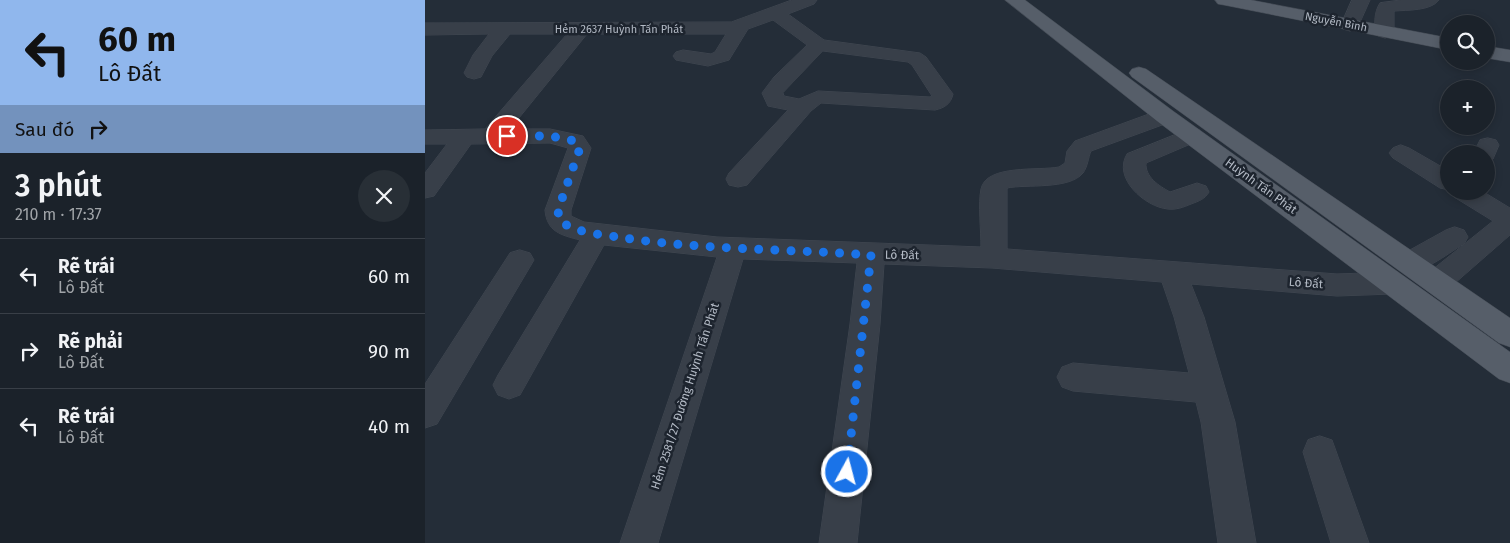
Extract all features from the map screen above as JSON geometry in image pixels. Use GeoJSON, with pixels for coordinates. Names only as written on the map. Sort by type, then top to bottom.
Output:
{"type":"FeatureCollection","features":[{"type":"Feature","properties":{"kind":"main road","name":"Huỳnh Tấn Phát"},"geometry":{"type":"LineString","coordinates":[[1014,0],[1192,135],[1401,273],[1437,282],[1510,334]]}},
{"type":"Feature","properties":{"kind":"main road","name":"Huỳnh Tấn Phát"},"geometry":{"type":"LineString","coordinates":[[1033,0],[1401,273],[1510,369]]}},
{"type":"Feature","properties":{"kind":"main road","name":"Nguyễn Bình"},"geometry":{"type":"LineString","coordinates":[[1223,0],[1440,42]]}},
{"type":"Feature","properties":{"kind":"main road"},"geometry":{"type":"LineString","coordinates":[[1495,54],[1510,56]]}},
{"type":"Feature","properties":{"kind":"street","name":"Hẻm 2637 Huỳnh Tấn Phát"},"geometry":{"type":"LineString","coordinates":[[425,29],[712,29],[741,25],[808,0]]}},
{"type":"Feature","properties":{"kind":"street"},"geometry":{"type":"LineString","coordinates":[[1349,25],[1361,0]]}},
{"type":"Feature","properties":{"kind":"street"},"geometry":{"type":"LineString","coordinates":[[1385,32],[1385,10],[1387,8],[1430,0]]}},
{"type":"Feature","properties":{"kind":"street"},"geometry":{"type":"LineString","coordinates":[[738,179],[803,106],[818,97],[935,104],[943,98],[943,94],[919,61],[913,57],[819,45],[775,13]]}},
{"type":"Feature","properties":{"kind":"street"},"geometry":{"type":"LineString","coordinates":[[683,56],[711,60],[717,59],[722,56],[741,25]]}},
{"type":"Feature","properties":{"kind":"street"},"geometry":{"type":"LineString","coordinates":[[474,73],[477,63],[485,51],[505,29]]}},
{"type":"Feature","properties":{"kind":"street"},"geometry":{"type":"LineString","coordinates":[[492,136],[581,29]]}},
{"type":"Feature","properties":{"kind":"street"},"geometry":{"type":"LineString","coordinates":[[803,106],[777,101],[773,98],[772,93],[819,45]]}},
{"type":"Feature","properties":{"kind":"street"},"geometry":{"type":"LineString","coordinates":[[994,258],[993,188],[998,182],[1007,179],[1066,173],[1075,166],[1078,150],[1083,146],[1165,116]]}},
{"type":"Feature","properties":{"kind":"street"},"geometry":{"type":"LineString","coordinates":[[1192,135],[1135,159],[1134,165],[1135,173],[1154,196],[1163,200],[1172,201],[1197,192]]}},
{"type":"Feature","properties":{"kind":"street"},"geometry":{"type":"LineString","coordinates":[[425,190],[465,136]]}},
{"type":"Feature","properties":{"kind":"street","name":"Lô Đất"},"geometry":{"type":"LineString","coordinates":[[425,137],[550,136],[575,141],[580,148],[558,210],[559,220],[568,228],[675,245],[871,255],[895,254],[994,258],[1057,274],[1173,273],[1337,285],[1401,273]]}},
{"type":"Feature","properties":{"kind":"street"},"geometry":{"type":"LineString","coordinates":[[1401,153],[1440,177]]}},
{"type":"Feature","properties":{"kind":"street"},"geometry":{"type":"LineString","coordinates":[[1437,282],[1510,220],[1480,200]]}},
{"type":"Feature","properties":{"kind":"street"},"geometry":{"type":"LineString","coordinates":[[509,385],[597,234]]}},
{"type":"Feature","properties":{"kind":"street"},"geometry":{"type":"LineString","coordinates":[[1401,273],[1455,237]]}},
{"type":"Feature","properties":{"kind":"street","name":"Hẻm 2581/27 Đường Huỳnh Tấn Phát"},"geometry":{"type":"LineString","coordinates":[[639,543],[733,248]]}},
{"type":"Feature","properties":{"kind":"street"},"geometry":{"type":"LineString","coordinates":[[838,543],[865,324],[871,255]]}},
{"type":"Feature","properties":{"kind":"street"},"geometry":{"type":"LineString","coordinates":[[425,413],[520,260]]}},
{"type":"Feature","properties":{"kind":"street"},"geometry":{"type":"LineString","coordinates":[[1173,273],[1189,317],[1218,422],[1237,543]]}},
{"type":"Feature","properties":{"kind":"street"},"geometry":{"type":"LineString","coordinates":[[1073,377],[1210,389]]}},
{"type":"Feature","properties":{"kind":"street"},"geometry":{"type":"LineString","coordinates":[[1319,452],[1350,543]]}},
{"type":"Feature","properties":{"kind":"route"},"geometry":{"type":"LineString","coordinates":[[507,136],[550,136],[575,141],[580,148],[558,210],[559,220],[568,228],[675,245],[871,255],[865,324],[847,472]]}}]}
